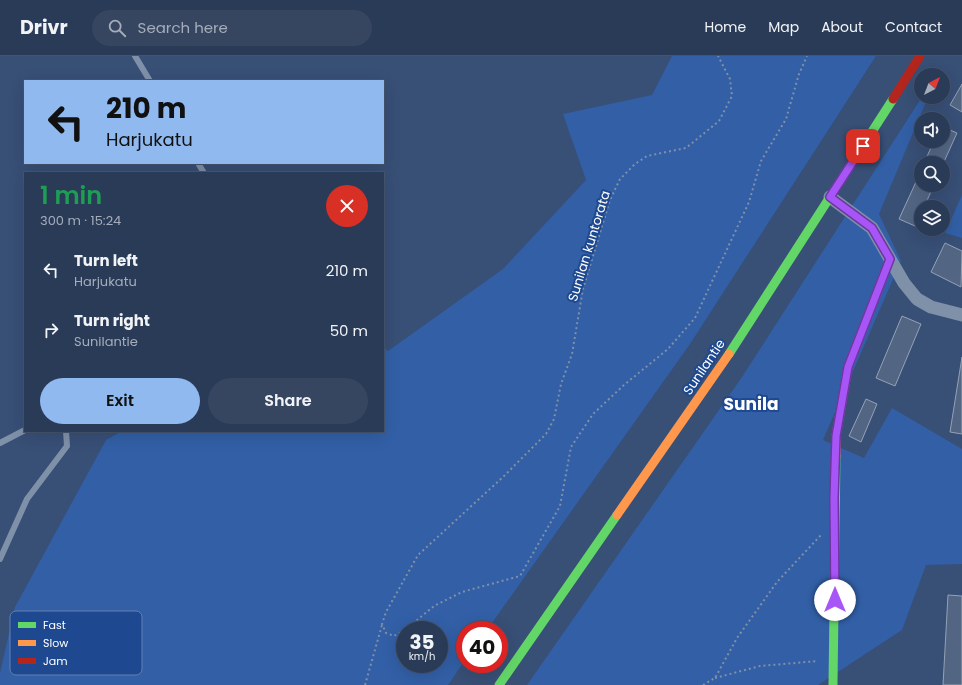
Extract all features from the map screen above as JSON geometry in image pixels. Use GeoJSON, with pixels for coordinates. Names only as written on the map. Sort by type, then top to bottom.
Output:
{"type":"FeatureCollection","features":[{"type":"Feature","properties":{"kind":"street","name":"Sunilantie"},"geometry":{"type":"LineString","coordinates":[[499,685],[719,370],[920,56]]}},
{"type":"Feature","properties":{"kind":"street"},"geometry":{"type":"LineString","coordinates":[[830,197],[872,228],[904,284],[917,299],[931,307],[962,315]]}},
{"type":"Feature","properties":{"kind":"street"},"geometry":{"type":"LineString","coordinates":[[833,685],[836,436],[848,367],[890,259]]}},
{"type":"Feature","properties":{"kind":"lane"},"geometry":{"type":"LineString","coordinates":[[135,56],[149,80]]}},
{"type":"Feature","properties":{"kind":"lane"},"geometry":{"type":"LineString","coordinates":[[0,443],[24,431]]}},
{"type":"Feature","properties":{"kind":"lane"},"geometry":{"type":"LineString","coordinates":[[0,559],[27,499],[67,446],[66,432]]}},
{"type":"Feature","properties":{"kind":"path","name":"Sunilan kuntorata"},"geometry":{"type":"LineString","coordinates":[[364,685],[386,612],[418,555],[503,478],[546,434],[554,419],[561,384],[572,354],[583,289],[610,200],[620,179],[635,164],[648,156],[686,148],[719,121],[732,96],[730,79],[718,56]]}},
{"type":"Feature","properties":{"kind":"path"},"geometry":{"type":"LineString","coordinates":[[416,621],[434,606],[462,592],[520,576],[560,506],[571,448],[593,414],[624,385],[668,349],[695,318],[749,202],[761,162],[786,119],[799,74],[806,56]]}},
{"type":"Feature","properties":{"kind":"path"},"geometry":{"type":"LineString","coordinates":[[715,678],[737,638],[777,582],[834,521]]}},
{"type":"Feature","properties":{"kind":"path"},"geometry":{"type":"LineString","coordinates":[[382,624],[386,633],[394,636],[396,635]]}},
{"type":"Feature","properties":{"kind":"path"},"geometry":{"type":"LineString","coordinates":[[703,685],[715,678],[760,666],[814,660],[834,661]]}},
{"type":"Feature","properties":{"kind":"shaded area"},"geometry":{"type":"Polygon","coordinates":[[[672,56],[876,56],[690,344],[493,621],[456,621],[456,673],[448,685],[0,685],[0,673],[10,629],[10,675],[142,675],[142,611],[14,611],[106,440],[120,432],[384,432],[384,348],[388,351],[503,269],[586,180],[563,114],[652,95],[672,56]]]}},
{"type":"Feature","properties":{"kind":"shaded area"},"geometry":{"type":"Polygon","coordinates":[[[918,104],[925,104],[922,112],[914,112],[914,130],[879,214],[901,261],[823,440],[864,458],[892,408],[962,449],[962,564],[926,565],[902,630],[818,685],[527,685],[742,377],[918,104]]]}},
{"type":"Feature","properties":{"kind":"shaded area"},"geometry":{"type":"Polygon","coordinates":[[[962,195],[962,238],[950,234],[950,222],[962,195]]]}},
{"type":"Feature","properties":{"kind":"building"},"geometry":{"type":"Polygon","coordinates":[[[962,84],[962,112],[950,105],[962,84]]]}},
{"type":"Feature","properties":{"kind":"building"},"geometry":{"type":"Polygon","coordinates":[[[950,130],[957,133],[947,156],[927,156],[931,148],[950,148],[950,130]]]}},
{"type":"Feature","properties":{"kind":"building"},"geometry":{"type":"Polygon","coordinates":[[[914,186],[914,192],[931,192],[927,200],[914,200],[914,226],[899,219],[914,186]]]}},
{"type":"Feature","properties":{"kind":"building"},"geometry":{"type":"Polygon","coordinates":[[[945,243],[962,251],[961,287],[931,272],[945,243]]]}},
{"type":"Feature","properties":{"kind":"building"},"geometry":{"type":"Polygon","coordinates":[[[902,316],[921,324],[895,386],[876,378],[902,316]]]}},
{"type":"Feature","properties":{"kind":"building"},"geometry":{"type":"Polygon","coordinates":[[[962,357],[962,434],[950,432],[962,357]]]}},
{"type":"Feature","properties":{"kind":"building"},"geometry":{"type":"Polygon","coordinates":[[[866,399],[877,404],[861,442],[849,436],[866,399]]]}},
{"type":"Feature","properties":{"kind":"building"},"geometry":{"type":"Polygon","coordinates":[[[948,595],[962,596],[962,685],[943,685],[948,595]]]}},
{"type":"Feature","properties":{"kind":"traffic: fast"},"geometry":{"type":"LineString","coordinates":[[729,354],[893,99]]}},
{"type":"Feature","properties":{"kind":"traffic: fast"},"geometry":{"type":"LineString","coordinates":[[833,685],[836,456]]}},
{"type":"Feature","properties":{"kind":"traffic: fast"},"geometry":{"type":"LineString","coordinates":[[499,685],[617,515]]}},
{"type":"Feature","properties":{"kind":"traffic: slow"},"geometry":{"type":"LineString","coordinates":[[836,456],[836,436],[848,367],[890,259]]}},
{"type":"Feature","properties":{"kind":"traffic: slow"},"geometry":{"type":"LineString","coordinates":[[617,515],[729,354]]}},
{"type":"Feature","properties":{"kind":"traffic: jam"},"geometry":{"type":"LineString","coordinates":[[893,99],[920,56]]}},
{"type":"Feature","properties":{"kind":"district","name":"Sunila"},"geometry":{"type":"Point","coordinates":[751,404]}},
{"type":"Feature","properties":{"kind":"route"},"geometry":{"type":"LineString","coordinates":[[835,600],[834,498],[836,436],[848,367],[890,259],[872,228],[853,212],[830,197],[863,146]]}}]}
